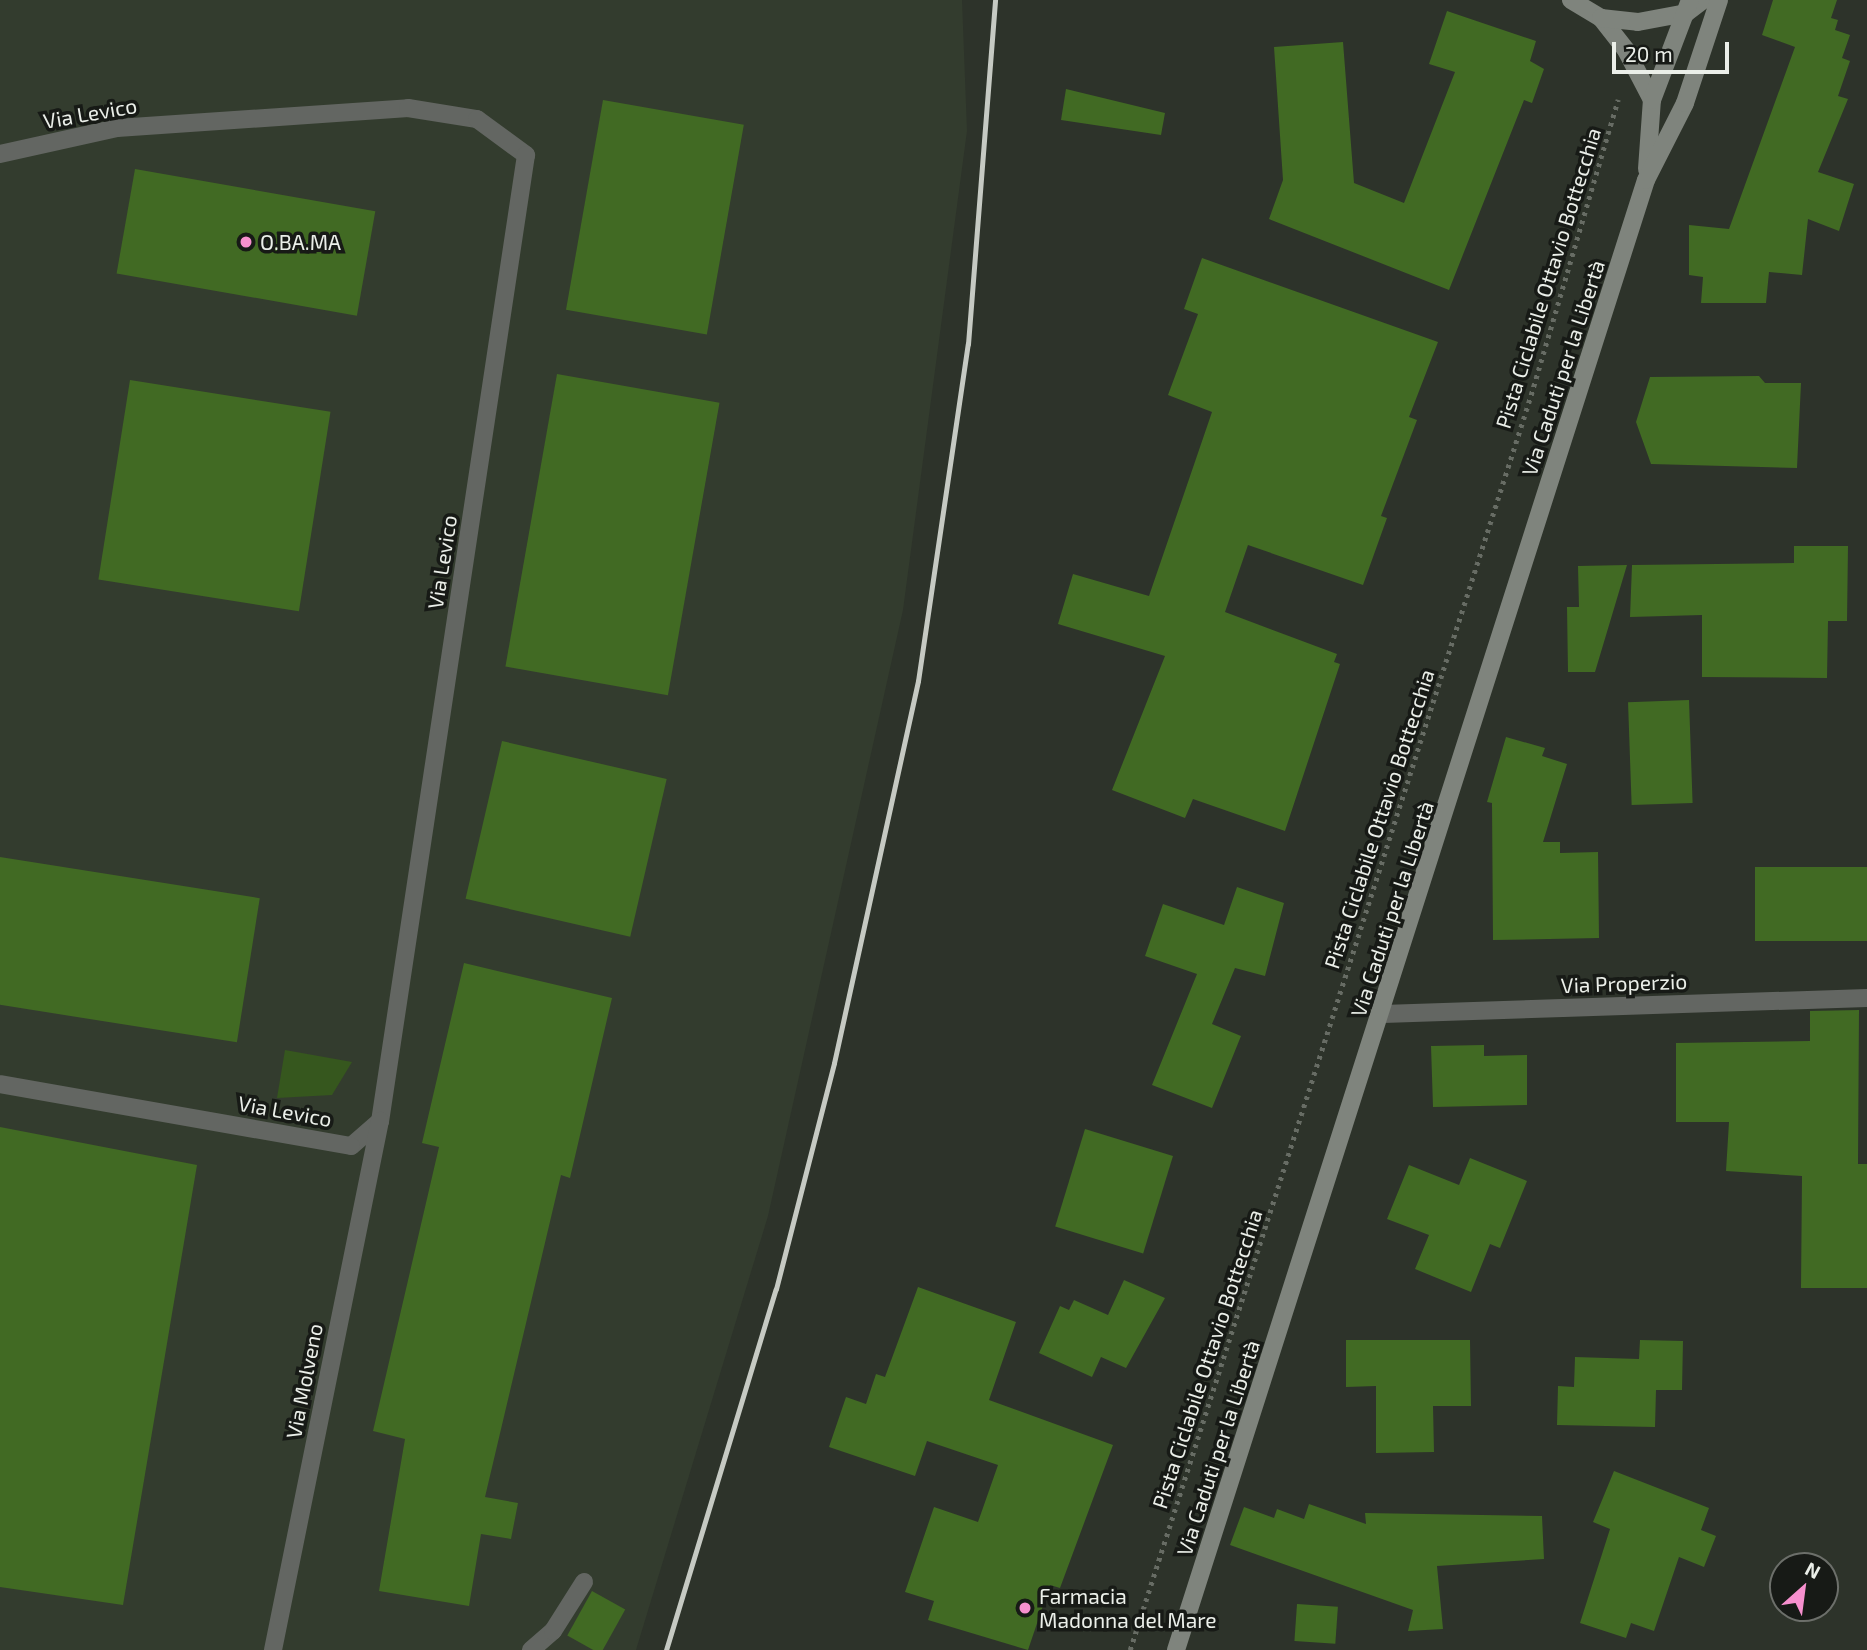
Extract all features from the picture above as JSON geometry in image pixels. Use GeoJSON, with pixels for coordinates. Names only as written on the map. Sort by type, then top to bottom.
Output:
{"type":"FeatureCollection","features":[{"type":"Feature","properties":{"kind":"street"},"geometry":{"type":"LineString","coordinates":[[1572,0],[1601,18],[1626,50],[1653,100]]}},
{"type":"Feature","properties":{"kind":"street"},"geometry":{"type":"LineString","coordinates":[[1601,18],[1638,22],[1703,0]]}},
{"type":"Feature","properties":{"kind":"street","name":"Via Caduti per la Libertà"},"geometry":{"type":"LineString","coordinates":[[1176,1650],[1383,1014],[1646,180],[1685,103],[1720,0]]}},
{"type":"Feature","properties":{"kind":"street","name":"Via Caduti per la Libertà"},"geometry":{"type":"LineString","coordinates":[[1646,180],[1653,100],[1688,7]]}},
{"type":"Feature","properties":{"kind":"street","name":"Via Levico"},"geometry":{"type":"LineString","coordinates":[[0,154],[117,128],[408,108],[477,118],[526,155],[380,1121],[351,1146],[0,1084]]}},
{"type":"Feature","properties":{"kind":"street","name":"Via Properzio"},"geometry":{"type":"LineString","coordinates":[[1383,1014],[1867,998]]}},
{"type":"Feature","properties":{"kind":"street","name":"Via Molveno"},"geometry":{"type":"LineString","coordinates":[[272,1650],[380,1121]]}},
{"type":"Feature","properties":{"kind":"street"},"geometry":{"type":"LineString","coordinates":[[531,1650],[553,1632],[584,1583]]}},
{"type":"Feature","properties":{"kind":"path","name":"Pista Ciclabile Ottavio Bottecchia"},"geometry":{"type":"LineString","coordinates":[[1130,1650],[1531,395],[1620,95]]}},
{"type":"Feature","properties":{"kind":"shaded area"},"geometry":{"type":"Polygon","coordinates":[[[0,0],[962,0],[967,131],[903,610],[768,1216],[636,1650],[0,1650],[0,0]]]}},
{"type":"Feature","properties":{"kind":"green space"},"geometry":{"type":"Polygon","coordinates":[[[285,1050],[352,1062],[332,1095],[277,1098],[285,1050]]]}},
{"type":"Feature","properties":{"kind":"building"},"geometry":{"type":"Polygon","coordinates":[[[1773,0],[1837,0],[1831,18],[1838,20],[1835,30],[1850,35],[1842,58],[1850,61],[1838,96],[1848,99],[1818,172],[1854,184],[1839,231],[1808,219],[1802,275],[1769,272],[1766,303],[1701,303],[1703,277],[1689,275],[1689,225],[1729,229],[1795,47],[1762,35],[1773,0]]]}},
{"type":"Feature","properties":{"kind":"building"},"geometry":{"type":"Polygon","coordinates":[[[1447,11],[1536,41],[1530,61],[1544,69],[1532,103],[1524,100],[1449,290],[1269,219],[1283,180],[1274,47],[1343,42],[1354,183],[1404,203],[1455,72],[1429,64],[1447,11]]]}},
{"type":"Feature","properties":{"kind":"building"},"geometry":{"type":"Polygon","coordinates":[[[1066,89],[1165,113],[1161,135],[1061,120],[1066,89]]]}},
{"type":"Feature","properties":{"kind":"building"},"geometry":{"type":"Polygon","coordinates":[[[603,100],[744,125],[707,335],[566,310],[603,100]]]}},
{"type":"Feature","properties":{"kind":"building","name":"O.BA.MA"},"geometry":{"type":"Polygon","coordinates":[[[135,169],[375,211],[357,316],[117,273],[135,169]]]}},
{"type":"Feature","properties":{"kind":"building"},"geometry":{"type":"Polygon","coordinates":[[[1202,258],[1438,342],[1409,417],[1417,420],[1381,516],[1387,518],[1363,585],[1248,545],[1225,612],[1337,654],[1334,662],[1340,664],[1285,831],[1193,799],[1185,818],[1112,790],[1165,656],[1058,624],[1073,574],[1149,596],[1212,412],[1168,395],[1198,314],[1184,309],[1202,258]]]}},
{"type":"Feature","properties":{"kind":"building"},"geometry":{"type":"Polygon","coordinates":[[[557,374],[719,403],[668,695],[505,666],[557,374]]]}},
{"type":"Feature","properties":{"kind":"building"},"geometry":{"type":"Polygon","coordinates":[[[1759,376],[1765,383],[1801,383],[1797,468],[1651,464],[1636,422],[1650,377],[1759,376]]]}},
{"type":"Feature","properties":{"kind":"building"},"geometry":{"type":"Polygon","coordinates":[[[130,380],[331,412],[299,611],[98,580],[130,380]]]}},
{"type":"Feature","properties":{"kind":"building"},"geometry":{"type":"Polygon","coordinates":[[[1794,546],[1848,546],[1847,621],[1828,621],[1827,678],[1702,677],[1702,615],[1630,617],[1632,565],[1794,563],[1794,546]]]}},
{"type":"Feature","properties":{"kind":"building"},"geometry":{"type":"Polygon","coordinates":[[[1627,565],[1595,672],[1568,672],[1567,607],[1579,607],[1578,566],[1627,565]]]}},
{"type":"Feature","properties":{"kind":"building"},"geometry":{"type":"Polygon","coordinates":[[[1689,700],[1693,803],[1632,805],[1628,702],[1689,700]]]}},
{"type":"Feature","properties":{"kind":"building"},"geometry":{"type":"Polygon","coordinates":[[[1506,737],[1545,748],[1542,756],[1567,764],[1543,842],[1560,842],[1560,853],[1598,852],[1599,938],[1493,940],[1492,803],[1487,802],[1506,737]]]}},
{"type":"Feature","properties":{"kind":"building"},"geometry":{"type":"Polygon","coordinates":[[[502,741],[667,779],[630,937],[466,899],[502,741]]]}},
{"type":"Feature","properties":{"kind":"building"},"geometry":{"type":"Polygon","coordinates":[[[0,857],[260,898],[237,1042],[0,1005],[0,857]]]}},
{"type":"Feature","properties":{"kind":"building"},"geometry":{"type":"Polygon","coordinates":[[[1755,867],[1867,867],[1867,941],[1755,941],[1755,867]]]}},
{"type":"Feature","properties":{"kind":"building"},"geometry":{"type":"Polygon","coordinates":[[[1237,887],[1284,903],[1265,976],[1235,968],[1212,1024],[1241,1036],[1212,1108],[1152,1085],[1197,974],[1145,956],[1163,904],[1224,925],[1237,887]]]}},
{"type":"Feature","properties":{"kind":"building"},"geometry":{"type":"Polygon","coordinates":[[[464,963],[612,998],[570,1178],[561,1175],[485,1497],[518,1503],[511,1539],[481,1534],[469,1606],[379,1591],[405,1439],[373,1431],[439,1147],[422,1143],[464,963]]]}},
{"type":"Feature","properties":{"kind":"building"},"geometry":{"type":"Polygon","coordinates":[[[1859,1010],[1858,1164],[1867,1164],[1867,1288],[1801,1288],[1802,1176],[1726,1171],[1729,1122],[1676,1122],[1676,1043],[1810,1041],[1810,1011],[1859,1010]]]}},
{"type":"Feature","properties":{"kind":"building"},"geometry":{"type":"Polygon","coordinates":[[[1484,1045],[1484,1056],[1527,1055],[1527,1105],[1433,1107],[1431,1046],[1484,1045]]]}},
{"type":"Feature","properties":{"kind":"building"},"geometry":{"type":"Polygon","coordinates":[[[0,1127],[197,1165],[123,1605],[0,1587],[0,1127]]]}},
{"type":"Feature","properties":{"kind":"building"},"geometry":{"type":"Polygon","coordinates":[[[1085,1129],[1173,1156],[1143,1253],[1055,1227],[1085,1129]]]}},
{"type":"Feature","properties":{"kind":"building"},"geometry":{"type":"Polygon","coordinates":[[[1470,1158],[1527,1181],[1500,1248],[1490,1244],[1471,1292],[1415,1269],[1429,1235],[1387,1219],[1409,1165],[1459,1185],[1470,1158]]]}},
{"type":"Feature","properties":{"kind":"building"},"geometry":{"type":"Polygon","coordinates":[[[1124,1280],[1165,1298],[1126,1368],[1101,1357],[1092,1377],[1039,1353],[1060,1306],[1069,1310],[1074,1300],[1108,1315],[1124,1280]]]}},
{"type":"Feature","properties":{"kind":"building"},"geometry":{"type":"Polygon","coordinates":[[[918,1287],[1016,1322],[989,1400],[1113,1445],[1060,1588],[1050,1585],[1028,1650],[928,1620],[934,1601],[905,1592],[934,1507],[978,1522],[998,1465],[927,1441],[915,1476],[829,1447],[846,1397],[866,1404],[876,1374],[885,1377],[918,1287]]]}},
{"type":"Feature","properties":{"kind":"building"},"geometry":{"type":"Polygon","coordinates":[[[1346,1340],[1470,1340],[1471,1406],[1433,1406],[1434,1452],[1376,1453],[1376,1386],[1346,1387],[1346,1340]]]}},
{"type":"Feature","properties":{"kind":"building"},"geometry":{"type":"Polygon","coordinates":[[[1640,1340],[1683,1341],[1682,1390],[1656,1390],[1655,1427],[1557,1425],[1558,1386],[1574,1387],[1575,1357],[1639,1359],[1640,1340]]]}},
{"type":"Feature","properties":{"kind":"building"},"geometry":{"type":"Polygon","coordinates":[[[1614,1471],[1709,1508],[1701,1530],[1716,1536],[1704,1567],[1679,1557],[1654,1631],[1631,1623],[1626,1638],[1580,1623],[1610,1529],[1593,1522],[1614,1471]]]}},
{"type":"Feature","properties":{"kind":"building"},"geometry":{"type":"Polygon","coordinates":[[[1309,1504],[1366,1524],[1365,1513],[1542,1516],[1544,1559],[1437,1566],[1443,1629],[1408,1631],[1413,1610],[1230,1545],[1244,1507],[1274,1518],[1277,1509],[1304,1519],[1309,1504]]]}},
{"type":"Feature","properties":{"kind":"building"},"geometry":{"type":"Polygon","coordinates":[[[592,1591],[625,1609],[603,1650],[593,1650],[567,1636],[592,1591]]]}},
{"type":"Feature","properties":{"kind":"building"},"geometry":{"type":"Polygon","coordinates":[[[1297,1604],[1338,1607],[1335,1644],[1294,1641],[1297,1604]]]}},
{"type":"Feature","properties":{"kind":"railway"},"geometry":{"type":"LineString","coordinates":[[666,1650],[776,1289],[834,1063],[918,681],[968,344],[995,0]]}},
{"type":"Feature","properties":{"kind":"place","name":"O.BA.MA"},"geometry":{"type":"Point","coordinates":[246,242]}},
{"type":"Feature","properties":{"kind":"place","name":"Farmacia Madonna del Mare"},"geometry":{"type":"Point","coordinates":[1025,1608]}}]}
